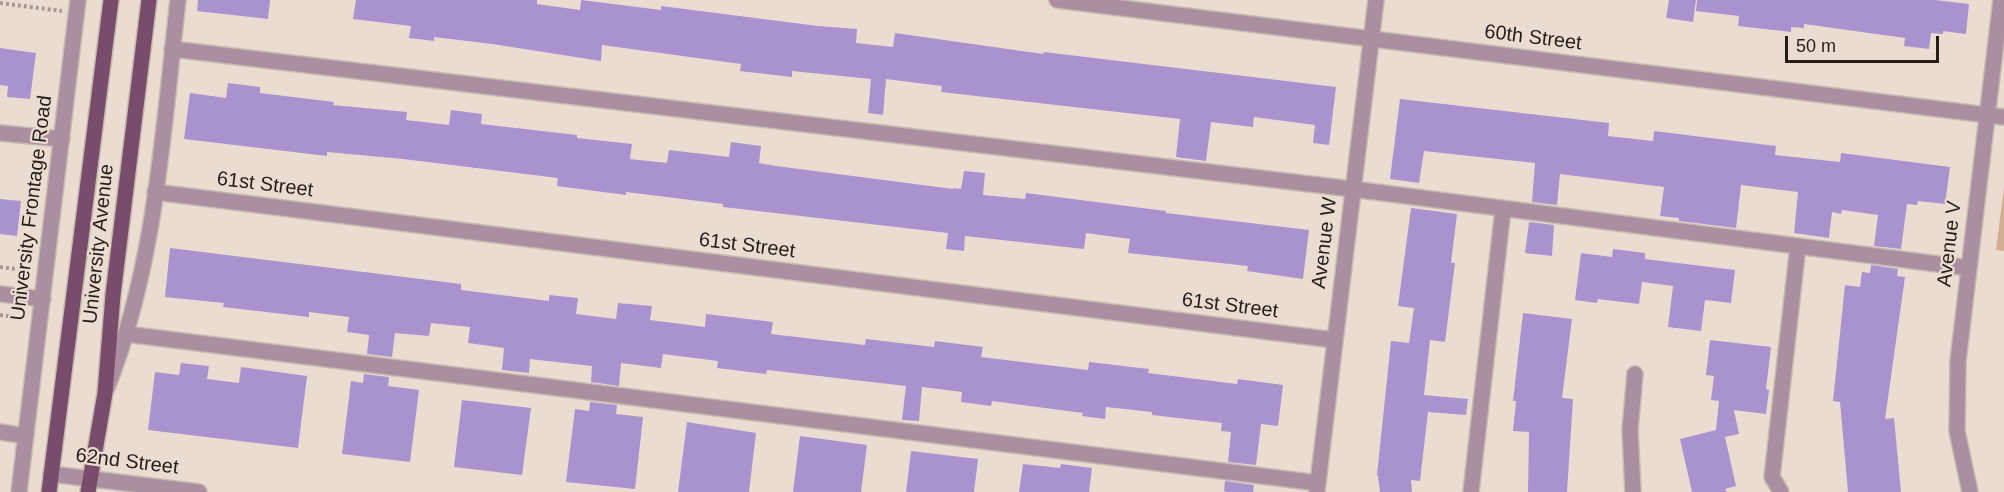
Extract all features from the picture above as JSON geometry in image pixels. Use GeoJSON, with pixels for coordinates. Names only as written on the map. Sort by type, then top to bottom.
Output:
{"type":"FeatureCollection","features":[{"type":"Feature","properties":{"kind":"main road","name":"University Avenue"},"geometry":{"type":"LineString","coordinates":[[49,492],[111,0]]}},
{"type":"Feature","properties":{"kind":"main road","name":"University Avenue"},"geometry":{"type":"LineString","coordinates":[[89,485],[105,393],[113,295],[149,0]]}},
{"type":"Feature","properties":{"kind":"street","name":"University Frontage Road"},"geometry":{"type":"LineString","coordinates":[[19,492],[78,0]]}},
{"type":"Feature","properties":{"kind":"street"},"geometry":{"type":"LineString","coordinates":[[105,393],[133,314],[156,192],[178,0]]}},
{"type":"Feature","properties":{"kind":"street","name":"60th Street"},"geometry":{"type":"LineString","coordinates":[[1057,0],[2004,117]]}},
{"type":"Feature","properties":{"kind":"street","name":"Avenue W"},"geometry":{"type":"LineString","coordinates":[[1317,487],[1376,0]]}},
{"type":"Feature","properties":{"kind":"street","name":"Avenue V"},"geometry":{"type":"LineString","coordinates":[[1970,492],[1957,431],[1958,361],[2001,0]]}},
{"type":"Feature","properties":{"kind":"street"},"geometry":{"type":"LineString","coordinates":[[172,49],[1352,189],[1969,268]]}},
{"type":"Feature","properties":{"kind":"street"},"geometry":{"type":"LineString","coordinates":[[0,133],[62,139]]}},
{"type":"Feature","properties":{"kind":"street","name":"61st Street"},"geometry":{"type":"LineString","coordinates":[[156,192],[1334,340]]}},
{"type":"Feature","properties":{"kind":"street"},"geometry":{"type":"LineString","coordinates":[[1471,492],[1503,209]]}},
{"type":"Feature","properties":{"kind":"street"},"geometry":{"type":"LineString","coordinates":[[1781,492],[1772,477],[1798,246]]}},
{"type":"Feature","properties":{"kind":"street"},"geometry":{"type":"LineString","coordinates":[[0,294],[43,299]]}},
{"type":"Feature","properties":{"kind":"street"},"geometry":{"type":"LineString","coordinates":[[126,334],[1317,487]]}},
{"type":"Feature","properties":{"kind":"street"},"geometry":{"type":"LineString","coordinates":[[1633,492],[1629,430],[1635,374]]}},
{"type":"Feature","properties":{"kind":"street"},"geometry":{"type":"LineString","coordinates":[[0,432],[26,435]]}},
{"type":"Feature","properties":{"kind":"street","name":"62nd Street"},"geometry":{"type":"LineString","coordinates":[[51,474],[89,485],[199,492]]}},
{"type":"Feature","properties":{"kind":"path"},"geometry":{"type":"LineString","coordinates":[[0,3],[67,12]]}},
{"type":"Feature","properties":{"kind":"path"},"geometry":{"type":"LineString","coordinates":[[0,267],[24,270]]}},
{"type":"Feature","properties":{"kind":"path"},"geometry":{"type":"LineString","coordinates":[[0,315],[18,317]]}},
{"type":"Feature","properties":{"kind":"shaded area"},"geometry":{"type":"Polygon","coordinates":[[[2004,187],[2004,251],[1996,250],[2004,187]]]}},
{"type":"Feature","properties":{"kind":"building"},"geometry":{"type":"Polygon","coordinates":[[[198,0],[270,0],[268,19],[197,11],[198,0]]]}},
{"type":"Feature","properties":{"kind":"building"},"geometry":{"type":"Polygon","coordinates":[[[356,0],[537,0],[537,4],[580,10],[581,0],[661,10],[661,6],[857,29],[856,43],[893,47],[895,33],[1043,54],[1044,52],[1336,87],[1329,145],[1313,143],[1315,125],[1254,117],[1253,127],[1211,122],[1206,161],[1176,157],[1180,119],[941,92],[942,86],[886,79],[883,115],[868,113],[871,79],[792,71],[792,77],[740,71],[741,64],[602,45],[601,61],[434,37],[434,41],[409,38],[411,26],[353,19],[356,0]]]}},
{"type":"Feature","properties":{"kind":"building"},"geometry":{"type":"Polygon","coordinates":[[[1669,0],[1696,0],[1693,22],[1666,18],[1669,0]]]}},
{"type":"Feature","properties":{"kind":"building"},"geometry":{"type":"Polygon","coordinates":[[[1697,0],[1935,0],[1969,4],[1966,34],[1943,31],[1943,34],[1931,33],[1929,49],[1904,46],[1905,38],[1804,24],[1804,28],[1791,27],[1791,32],[1738,26],[1739,16],[1696,11],[1697,0]]]}},
{"type":"Feature","properties":{"kind":"building"},"geometry":{"type":"Polygon","coordinates":[[[0,48],[36,53],[30,99],[7,97],[8,86],[0,85],[0,48]]]}},
{"type":"Feature","properties":{"kind":"building"},"geometry":{"type":"Polygon","coordinates":[[[228,83],[260,87],[260,93],[334,102],[333,105],[407,112],[406,120],[449,125],[451,110],[482,114],[481,124],[632,144],[630,159],[667,163],[669,150],[729,157],[731,142],[761,146],[759,163],[776,166],[953,189],[961,189],[964,171],[985,173],[983,195],[1025,199],[1026,193],[1309,230],[1303,279],[1247,271],[1248,266],[1128,253],[1130,239],[1086,233],[1084,249],[965,236],[964,251],[946,249],[948,233],[723,207],[723,204],[626,192],[626,195],[557,186],[558,178],[403,159],[327,152],[327,156],[184,139],[190,93],[226,98],[228,83]]]}},
{"type":"Feature","properties":{"kind":"building"},"geometry":{"type":"Polygon","coordinates":[[[1400,99],[1609,123],[1608,136],[1653,141],[1654,131],[1776,146],[1775,155],[1840,162],[1841,153],[1950,167],[1945,204],[1918,201],[1917,205],[1907,204],[1901,249],[1874,246],[1878,215],[1842,210],[1841,214],[1832,212],[1829,238],[1794,233],[1798,192],[1741,185],[1736,228],[1679,221],[1679,218],[1660,216],[1664,187],[1560,174],[1557,205],[1532,202],[1535,163],[1424,151],[1419,183],[1390,179],[1400,99]]]}},
{"type":"Feature","properties":{"kind":"building"},"geometry":{"type":"Polygon","coordinates":[[[0,199],[21,201],[17,236],[0,234],[0,199]]]}},
{"type":"Feature","properties":{"kind":"building"},"geometry":{"type":"Polygon","coordinates":[[[1411,208],[1457,214],[1451,263],[1455,263],[1445,342],[1430,340],[1424,395],[1468,399],[1466,415],[1428,412],[1420,481],[1411,480],[1412,492],[1380,492],[1377,475],[1391,341],[1409,343],[1414,308],[1398,306],[1411,208]]]}},
{"type":"Feature","properties":{"kind":"building"},"geometry":{"type":"Polygon","coordinates":[[[1529,222],[1554,225],[1552,256],[1525,253],[1529,222]]]}},
{"type":"Feature","properties":{"kind":"building"},"geometry":{"type":"Polygon","coordinates":[[[170,248],[461,284],[461,290],[549,301],[549,295],[578,298],[576,314],[616,319],[618,303],[652,306],[650,320],[705,327],[706,314],[773,322],[771,334],[865,345],[866,339],[934,347],[935,341],[983,347],[981,357],[1088,370],[1089,362],[1149,369],[1148,373],[1237,384],[1238,379],[1283,385],[1278,426],[1261,424],[1256,465],[1228,462],[1231,432],[1221,431],[1222,423],[1152,415],[1152,412],[1106,407],[1105,419],[1082,416],[1083,413],[992,401],[991,406],[961,402],[962,392],[922,387],[919,421],[902,420],[906,386],[767,370],[766,374],[717,368],[718,361],[663,354],[661,368],[621,363],[619,386],[591,382],[592,366],[530,359],[529,373],[502,370],[504,348],[468,343],[470,327],[431,323],[429,336],[395,333],[392,357],[367,354],[369,335],[347,332],[349,317],[309,312],[309,317],[223,307],[224,303],[165,297],[170,248]]]}},
{"type":"Feature","properties":{"kind":"building"},"geometry":{"type":"Polygon","coordinates":[[[1613,249],[1645,253],[1645,259],[1735,270],[1731,303],[1705,300],[1701,331],[1668,327],[1673,286],[1642,282],[1639,304],[1598,299],[1597,303],[1575,300],[1581,253],[1612,257],[1613,249]]]}},
{"type":"Feature","properties":{"kind":"building"},"geometry":{"type":"Polygon","coordinates":[[[1871,265],[1898,269],[1897,276],[1905,277],[1885,419],[1894,418],[1901,492],[1848,492],[1840,402],[1833,401],[1845,285],[1860,287],[1862,272],[1870,273],[1871,265]]]}},
{"type":"Feature","properties":{"kind":"building"},"geometry":{"type":"Polygon","coordinates":[[[1523,313],[1572,319],[1562,398],[1573,399],[1567,492],[1528,492],[1529,432],[1513,431],[1516,401],[1513,401],[1523,313]]]}},
{"type":"Feature","properties":{"kind":"building"},"geometry":{"type":"Polygon","coordinates":[[[1710,340],[1771,347],[1766,389],[1769,390],[1766,414],[1734,410],[1739,434],[1725,437],[1736,486],[1725,489],[1727,492],[1692,492],[1680,439],[1716,430],[1719,401],[1711,400],[1714,376],[1706,375],[1710,340]]]}},
{"type":"Feature","properties":{"kind":"building"},"geometry":{"type":"Polygon","coordinates":[[[181,363],[209,366],[207,379],[239,383],[241,367],[307,376],[298,448],[148,430],[155,372],[179,375],[181,363]]]}},
{"type":"Feature","properties":{"kind":"building"},"geometry":{"type":"Polygon","coordinates":[[[364,374],[389,377],[388,386],[419,390],[410,462],[342,454],[351,381],[363,383],[364,374]]]}},
{"type":"Feature","properties":{"kind":"building"},"geometry":{"type":"Polygon","coordinates":[[[462,400],[531,408],[522,475],[454,467],[462,400]]]}},
{"type":"Feature","properties":{"kind":"building"},"geometry":{"type":"Polygon","coordinates":[[[590,402],[617,405],[616,414],[643,417],[635,489],[566,482],[575,409],[589,411],[590,402]]]}},
{"type":"Feature","properties":{"kind":"building"},"geometry":{"type":"Polygon","coordinates":[[[687,422],[756,433],[749,492],[678,492],[687,422]]]}},
{"type":"Feature","properties":{"kind":"building"},"geometry":{"type":"Polygon","coordinates":[[[800,436],[867,445],[861,492],[793,492],[800,436]]]}},
{"type":"Feature","properties":{"kind":"building"},"geometry":{"type":"Polygon","coordinates":[[[911,451],[978,459],[974,492],[906,492],[911,451]]]}},
{"type":"Feature","properties":{"kind":"building"},"geometry":{"type":"Polygon","coordinates":[[[1023,464],[1060,468],[1061,464],[1092,468],[1089,492],[1019,492],[1023,464]]]}},
{"type":"Feature","properties":{"kind":"building"},"geometry":{"type":"Polygon","coordinates":[[[1225,481],[1254,485],[1253,492],[1224,491],[1225,481]]]}}]}
